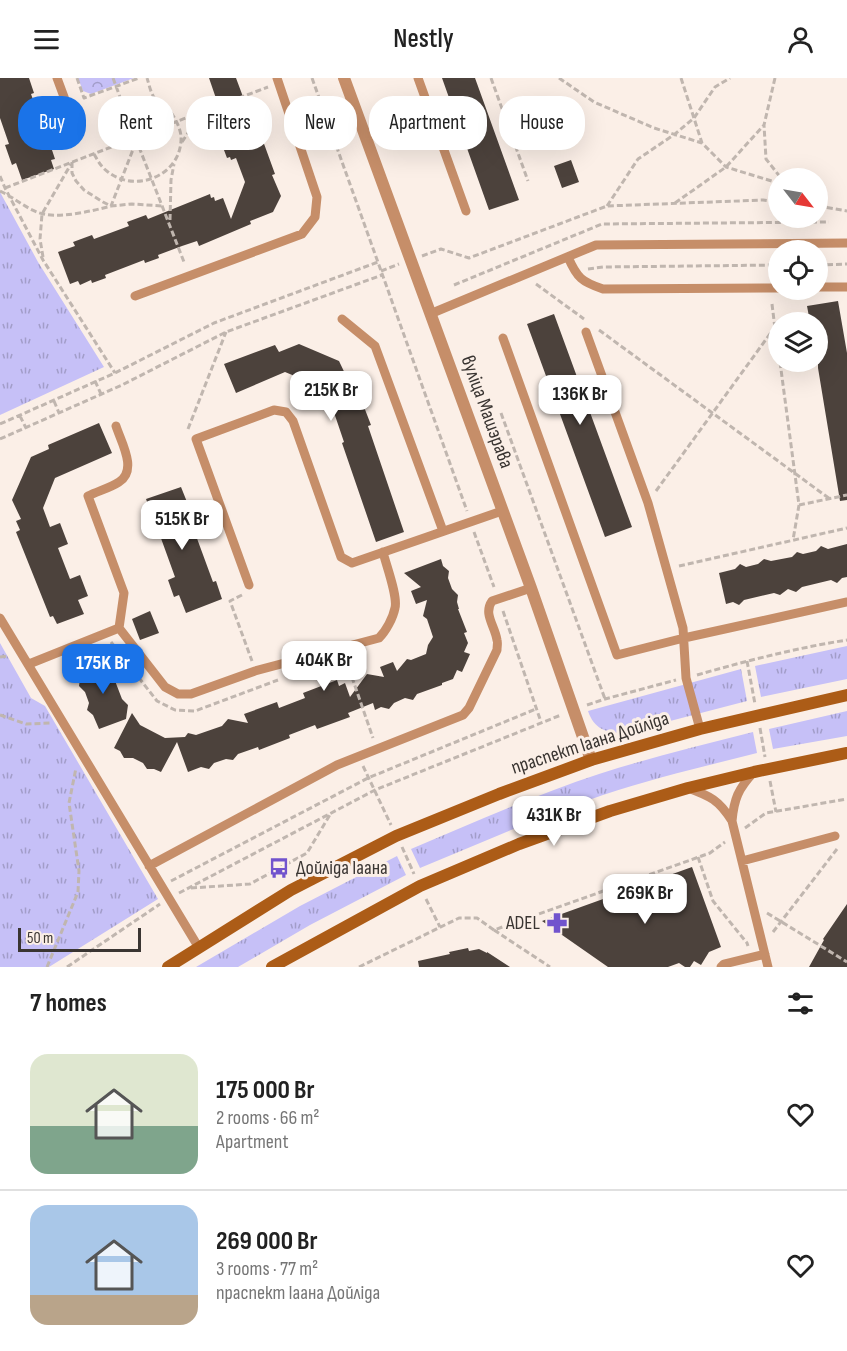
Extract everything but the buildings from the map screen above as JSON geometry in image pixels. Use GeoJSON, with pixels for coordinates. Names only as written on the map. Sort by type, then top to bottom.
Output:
{"type":"FeatureCollection","features":[{"type":"Feature","properties":{"kind":"main road","name":"праспект Іаана Дойліда"},"geometry":{"type":"LineString","coordinates":[[168,967],[291,890],[396,836],[499,794],[591,760],[700,729],[847,694]]}},
{"type":"Feature","properties":{"kind":"main road"},"geometry":{"type":"LineString","coordinates":[[272,967],[420,886],[519,844],[610,811],[688,788],[847,753]]}},
{"type":"Feature","properties":{"kind":"street","name":"вуліца Машэрава"},"geometry":{"type":"LineString","coordinates":[[344,78],[531,588],[591,760]]}},
{"type":"Feature","properties":{"kind":"lane"},"geometry":{"type":"LineString","coordinates":[[57,78],[64,96]]}},
{"type":"Feature","properties":{"kind":"lane"},"geometry":{"type":"LineString","coordinates":[[417,78],[466,211]]}},
{"type":"Feature","properties":{"kind":"lane"},"geometry":{"type":"LineString","coordinates":[[135,296],[302,234],[315,217],[318,196],[278,81]]}},
{"type":"Feature","properties":{"kind":"lane"},"geometry":{"type":"LineString","coordinates":[[430,314],[596,245],[847,243]]}},
{"type":"Feature","properties":{"kind":"lane"},"geometry":{"type":"LineString","coordinates":[[568,257],[574,271],[587,284],[603,290],[768,288]]}},
{"type":"Feature","properties":{"kind":"lane"},"geometry":{"type":"LineString","coordinates":[[828,287],[847,287]]}},
{"type":"Feature","properties":{"kind":"lane"},"geometry":{"type":"LineString","coordinates":[[342,319],[375,346],[442,531]]}},
{"type":"Feature","properties":{"kind":"lane"},"geometry":{"type":"LineString","coordinates":[[586,332],[648,503],[667,569],[683,628],[686,678],[700,729]]}},
{"type":"Feature","properties":{"kind":"lane"},"geometry":{"type":"LineString","coordinates":[[503,338],[617,655],[847,602]]}},
{"type":"Feature","properties":{"kind":"lane"},"geometry":{"type":"LineString","coordinates":[[249,585],[196,440],[274,410],[286,412],[293,421],[340,557],[352,563],[502,511]]}},
{"type":"Feature","properties":{"kind":"lane"},"geometry":{"type":"LineString","coordinates":[[116,426],[128,461],[128,472],[120,482],[88,496],[124,593],[119,628],[165,687],[178,694],[191,694],[255,671],[379,638],[385,632],[395,608],[395,598],[383,552]]}},
{"type":"Feature","properties":{"kind":"lane"},"geometry":{"type":"LineString","coordinates":[[149,866],[337,765],[463,715],[469,708],[497,650],[498,641],[488,614],[488,607],[492,601],[531,588]]}},
{"type":"Feature","properties":{"kind":"lane"},"geometry":{"type":"LineString","coordinates":[[0,618],[199,948]]}},
{"type":"Feature","properties":{"kind":"lane"},"geometry":{"type":"LineString","coordinates":[[29,664],[119,628]]}},
{"type":"Feature","properties":{"kind":"lane"},"geometry":{"type":"LineString","coordinates":[[732,821],[737,794],[754,772]]}},
{"type":"Feature","properties":{"kind":"lane"},"geometry":{"type":"LineString","coordinates":[[688,788],[716,800],[732,821],[768,967]]}},
{"type":"Feature","properties":{"kind":"lane"},"geometry":{"type":"LineString","coordinates":[[742,861],[837,841]]}},
{"type":"Feature","properties":{"kind":"lane"},"geometry":{"type":"LineString","coordinates":[[721,967],[724,964],[750,957],[764,949]]}},
{"type":"Feature","properties":{"kind":"path"},"geometry":{"type":"LineString","coordinates":[[77,78],[84,98],[139,78]]}},
{"type":"Feature","properties":{"kind":"path"},"geometry":{"type":"LineString","coordinates":[[113,78],[119,96]]}},
{"type":"Feature","properties":{"kind":"path"},"geometry":{"type":"LineString","coordinates":[[147,78],[154,96]]}},
{"type":"Feature","properties":{"kind":"path"},"geometry":{"type":"LineString","coordinates":[[312,78],[541,722]]}},
{"type":"Feature","properties":{"kind":"path"},"geometry":{"type":"LineString","coordinates":[[490,78],[528,181]]}},
{"type":"Feature","properties":{"kind":"path"},"geometry":{"type":"LineString","coordinates":[[559,78],[594,102],[654,128],[702,142]]}},
{"type":"Feature","properties":{"kind":"path"},"geometry":{"type":"LineString","coordinates":[[681,78],[702,142],[726,167],[768,180]]}},
{"type":"Feature","properties":{"kind":"path"},"geometry":{"type":"LineString","coordinates":[[606,206],[638,159],[694,118],[715,87],[730,78]]}},
{"type":"Feature","properties":{"kind":"path"},"geometry":{"type":"LineString","coordinates":[[773,168],[766,159],[764,125],[775,78]]}},
{"type":"Feature","properties":{"kind":"path"},"geometry":{"type":"LineString","coordinates":[[243,96],[278,81]]}},
{"type":"Feature","properties":{"kind":"path"},"geometry":{"type":"LineString","coordinates":[[176,122],[186,118]]}},
{"type":"Feature","properties":{"kind":"path"},"geometry":{"type":"LineString","coordinates":[[174,119],[181,133],[181,144]]}},
{"type":"Feature","properties":{"kind":"path"},"geometry":{"type":"LineString","coordinates":[[673,204],[726,167],[764,125]]}},
{"type":"Feature","properties":{"kind":"path"},"geometry":{"type":"LineString","coordinates":[[170,225],[169,206],[174,162],[186,136]]}},
{"type":"Feature","properties":{"kind":"path"},"geometry":{"type":"LineString","coordinates":[[4,188],[102,150]]}},
{"type":"Feature","properties":{"kind":"path"},"geometry":{"type":"LineString","coordinates":[[111,206],[133,150]]}},
{"type":"Feature","properties":{"kind":"path"},"geometry":{"type":"LineString","coordinates":[[140,150],[184,262]]}},
{"type":"Feature","properties":{"kind":"path"},"geometry":{"type":"LineString","coordinates":[[94,153],[106,171],[130,182],[152,179],[165,172],[174,162]]}},
{"type":"Feature","properties":{"kind":"path"},"geometry":{"type":"LineString","coordinates":[[72,162],[72,173],[76,181],[94,197],[111,206]]}},
{"type":"Feature","properties":{"kind":"path"},"geometry":{"type":"LineString","coordinates":[[43,260],[40,239],[42,214],[72,162]]}},
{"type":"Feature","properties":{"kind":"path"},"geometry":{"type":"LineString","coordinates":[[0,176],[4,188],[43,260],[115,373]]}},
{"type":"Feature","properties":{"kind":"path"},"geometry":{"type":"LineString","coordinates":[[0,191],[42,214],[81,213],[132,204],[163,206]]}},
{"type":"Feature","properties":{"kind":"path"},"geometry":{"type":"LineString","coordinates":[[441,249],[469,258],[606,206],[768,201]]}},
{"type":"Feature","properties":{"kind":"path"},"geometry":{"type":"LineString","coordinates":[[828,208],[847,211]]}},
{"type":"Feature","properties":{"kind":"path"},"geometry":{"type":"LineString","coordinates":[[0,424],[115,373],[214,323],[378,262]]}},
{"type":"Feature","properties":{"kind":"path"},"geometry":{"type":"LineString","coordinates":[[828,265],[847,264]]}},
{"type":"Feature","properties":{"kind":"path"},"geometry":{"type":"LineString","coordinates":[[574,271],[603,267],[768,265]]}},
{"type":"Feature","properties":{"kind":"path"},"geometry":{"type":"LineString","coordinates":[[0,439],[101,394],[226,332],[382,275]]}},
{"type":"Feature","properties":{"kind":"path"},"geometry":{"type":"LineString","coordinates":[[524,275],[586,321]]}},
{"type":"Feature","properties":{"kind":"path"},"geometry":{"type":"LineString","coordinates":[[772,304],[773,312]]}},
{"type":"Feature","properties":{"kind":"path"},"geometry":{"type":"LineString","coordinates":[[596,327],[830,499]]}},
{"type":"Feature","properties":{"kind":"path"},"geometry":{"type":"LineString","coordinates":[[648,503],[768,337]]}},
{"type":"Feature","properties":{"kind":"path"},"geometry":{"type":"LineString","coordinates":[[781,372],[799,505],[793,540]]}},
{"type":"Feature","properties":{"kind":"path"},"geometry":{"type":"LineString","coordinates":[[95,381],[101,394]]}},
{"type":"Feature","properties":{"kind":"path"},"geometry":{"type":"LineString","coordinates":[[54,400],[59,413]]}},
{"type":"Feature","properties":{"kind":"path"},"geometry":{"type":"LineString","coordinates":[[501,414],[605,699]]}},
{"type":"Feature","properties":{"kind":"path"},"geometry":{"type":"LineString","coordinates":[[20,415],[26,428]]}},
{"type":"Feature","properties":{"kind":"path"},"geometry":{"type":"LineString","coordinates":[[799,505],[847,495]]}},
{"type":"Feature","properties":{"kind":"path"},"geometry":{"type":"LineString","coordinates":[[667,569],[847,528]]}},
{"type":"Feature","properties":{"kind":"path"},"geometry":{"type":"LineString","coordinates":[[67,967],[169,899],[375,790],[541,722],[605,699],[747,661],[847,640]]}},
{"type":"Feature","properties":{"kind":"path"},"geometry":{"type":"LineString","coordinates":[[345,658],[377,749]]}},
{"type":"Feature","properties":{"kind":"path"},"geometry":{"type":"LineString","coordinates":[[747,661],[776,812]]}},
{"type":"Feature","properties":{"kind":"path"},"geometry":{"type":"LineString","coordinates":[[161,886],[368,778],[537,709]]}},
{"type":"Feature","properties":{"kind":"path"},"geometry":{"type":"LineString","coordinates":[[0,715],[26,724],[64,723]]}},
{"type":"Feature","properties":{"kind":"path"},"geometry":{"type":"LineString","coordinates":[[47,967],[78,892],[80,871],[69,803],[80,748]]}},
{"type":"Feature","properties":{"kind":"path"},"geometry":{"type":"LineString","coordinates":[[494,930],[710,853],[766,813],[847,799]]}},
{"type":"Feature","properties":{"kind":"path"},"geometry":{"type":"LineString","coordinates":[[189,888],[250,884],[306,853],[331,812]]}},
{"type":"Feature","properties":{"kind":"path"},"geometry":{"type":"LineString","coordinates":[[764,949],[837,841]]}},
{"type":"Feature","properties":{"kind":"path"},"geometry":{"type":"LineString","coordinates":[[698,858],[713,901],[747,943],[750,957]]}},
{"type":"Feature","properties":{"kind":"path"},"geometry":{"type":"LineString","coordinates":[[359,967],[459,918],[477,918],[550,967]]}},
{"type":"Feature","properties":{"kind":"path"},"geometry":{"type":"LineString","coordinates":[[781,921],[847,962]]}},
{"type":"Feature","properties":{"kind":"path"},"geometry":{"type":"LineString","coordinates":[[367,967],[368,962]]}},
{"type":"Feature","properties":{"kind":"green space"},"geometry":{"type":"Polygon","coordinates":[[[78,78],[134,78],[91,94],[83,91],[78,78]]]}},
{"type":"Feature","properties":{"kind":"green space"},"geometry":{"type":"Polygon","coordinates":[[[0,192],[38,262],[104,367],[0,415],[0,192]]]}},
{"type":"Feature","properties":{"kind":"green space"},"geometry":{"type":"Polygon","coordinates":[[[0,643],[31,698],[45,706],[158,899],[49,967],[0,967],[0,643]]]}},
{"type":"Feature","properties":{"kind":"green space"},"geometry":{"type":"Polygon","coordinates":[[[847,646],[847,679],[761,697],[755,666],[847,646]]]}},
{"type":"Feature","properties":{"kind":"green space"},"geometry":{"type":"Polygon","coordinates":[[[741,669],[747,701],[624,733],[612,732],[597,726],[588,711],[741,669]]]}},
{"type":"Feature","properties":{"kind":"green space"},"geometry":{"type":"Polygon","coordinates":[[[847,711],[847,736],[773,749],[769,729],[847,711]]]}},
{"type":"Feature","properties":{"kind":"green space"},"geometry":{"type":"Polygon","coordinates":[[[753,732],[757,753],[603,795],[420,868],[411,849],[575,782],[656,757],[753,732]]]}},
{"type":"Feature","properties":{"kind":"green space"},"geometry":{"type":"Polygon","coordinates":[[[397,856],[406,875],[310,925],[238,967],[196,967],[300,906],[397,856]]]}},
{"type":"Feature","properties":{"kind":"place","name":"Дойліда Іаана"},"geometry":{"type":"Point","coordinates":[279,868]}},
{"type":"Feature","properties":{"kind":"place","name":"ADEL"},"geometry":{"type":"Point","coordinates":[557,923]}}]}
